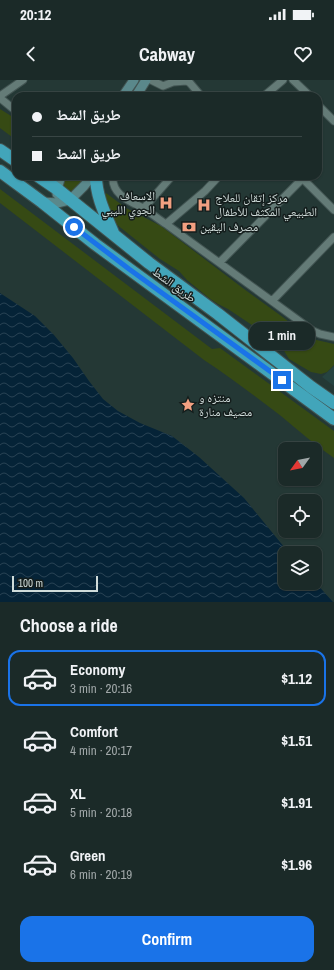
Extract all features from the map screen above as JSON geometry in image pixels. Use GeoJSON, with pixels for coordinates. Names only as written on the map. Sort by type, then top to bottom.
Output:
{"type":"FeatureCollection","features":[{"type":"Feature","properties":{"kind":"highway","name":"طريق الشط"},"geometry":{"type":"LineString","coordinates":[[0,171],[12,180]]}},
{"type":"Feature","properties":{"kind":"highway","name":"طريق الشط"},"geometry":{"type":"LineString","coordinates":[[12,180],[129,269],[334,419]]}},
{"type":"Feature","properties":{"kind":"highway","name":"طريق الشط"},"geometry":{"type":"LineString","coordinates":[[44,180],[57,189],[116,238],[334,403]]}},
{"type":"Feature","properties":{"kind":"highway"},"geometry":{"type":"LineString","coordinates":[[96,180],[96,186],[101,204],[116,238]]}},
{"type":"Feature","properties":{"kind":"main road"},"geometry":{"type":"LineString","coordinates":[[126,92],[134,80]]}},
{"type":"Feature","properties":{"kind":"main road"},"geometry":{"type":"LineString","coordinates":[[138,92],[146,80]]}},
{"type":"Feature","properties":{"kind":"main road"},"geometry":{"type":"LineString","coordinates":[[60,180],[57,189],[58,203],[64,219]]}},
{"type":"Feature","properties":{"kind":"main road"},"geometry":{"type":"LineString","coordinates":[[42,202],[58,203],[70,200],[89,180]]}},
{"type":"Feature","properties":{"kind":"street"},"geometry":{"type":"LineString","coordinates":[[12,108],[0,97],[23,80]]}},
{"type":"Feature","properties":{"kind":"street"},"geometry":{"type":"LineString","coordinates":[[152,80],[163,86],[173,82],[187,81],[198,92]]}},
{"type":"Feature","properties":{"kind":"street"},"geometry":{"type":"LineString","coordinates":[[269,92],[284,80]]}},
{"type":"Feature","properties":{"kind":"street"},"geometry":{"type":"LineString","coordinates":[[293,80],[304,90]]}},
{"type":"Feature","properties":{"kind":"street"},"geometry":{"type":"LineString","coordinates":[[322,109],[334,121]]}},
{"type":"Feature","properties":{"kind":"street"},"geometry":{"type":"LineString","coordinates":[[113,180],[114,186],[118,193],[125,199],[166,224],[313,331],[334,337]]}},
{"type":"Feature","properties":{"kind":"street"},"geometry":{"type":"LineString","coordinates":[[143,209],[168,180]]}},
{"type":"Feature","properties":{"kind":"street"},"geometry":{"type":"LineString","coordinates":[[166,224],[205,191],[215,180]]}},
{"type":"Feature","properties":{"kind":"street"},"geometry":{"type":"LineString","coordinates":[[220,262],[298,180]]}},
{"type":"Feature","properties":{"kind":"street"},"geometry":{"type":"LineString","coordinates":[[304,180],[334,210]]}},
{"type":"Feature","properties":{"kind":"street"},"geometry":{"type":"LineString","coordinates":[[272,301],[334,237]]}},
{"type":"Feature","properties":{"kind":"shaded area"},"geometry":{"type":"Polygon","coordinates":[[[334,366],[334,386],[322,377],[334,366]]]}},
{"type":"Feature","properties":{"kind":"green space"},"geometry":{"type":"Polygon","coordinates":[[[0,109],[12,116],[12,137],[0,128],[0,109]]]}},
{"type":"Feature","properties":{"kind":"green space"},"geometry":{"type":"Polygon","coordinates":[[[63,180],[83,180],[72,191],[68,190],[62,184],[63,180]]]}},
{"type":"Feature","properties":{"kind":"green space"},"geometry":{"type":"Polygon","coordinates":[[[0,189],[212,349],[220,348],[334,431],[334,458],[322,449],[322,442],[312,442],[281,416],[204,360],[0,203],[0,189]]]}},
{"type":"Feature","properties":{"kind":"green space"},"geometry":{"type":"Polygon","coordinates":[[[106,193],[126,208],[161,226],[284,318],[308,338],[334,344],[334,365],[327,372],[321,374],[311,372],[289,359],[283,349],[258,329],[209,298],[187,280],[179,271],[160,259],[116,224],[104,198],[106,193]]]}},
{"type":"Feature","properties":{"kind":"water"},"geometry":{"type":"Polygon","coordinates":[[[0,293],[35,316],[54,335],[103,399],[118,411],[140,423],[172,436],[199,457],[244,498],[283,546],[278,546],[278,590],[322,590],[333,602],[0,602],[0,293]]]}},
{"type":"Feature","properties":{"kind":"place","name":"الاسعاف الجوي الليبي"},"geometry":{"type":"Point","coordinates":[166,203]}},
{"type":"Feature","properties":{"kind":"place","name":"مركز إتقان للعلاج الطبيعي المكثف للأطفال"},"geometry":{"type":"Point","coordinates":[204,205]}},
{"type":"Feature","properties":{"kind":"place","name":"مصرف اليقين"},"geometry":{"type":"Point","coordinates":[189,227]}},
{"type":"Feature","properties":{"kind":"place","name":"منتزه و مصيف منارة"},"geometry":{"type":"Point","coordinates":[188,405]}},
{"type":"Feature","properties":{"kind":"route"},"geometry":{"type":"LineString","coordinates":[[74,227],[95,244],[282,380]]}}]}
